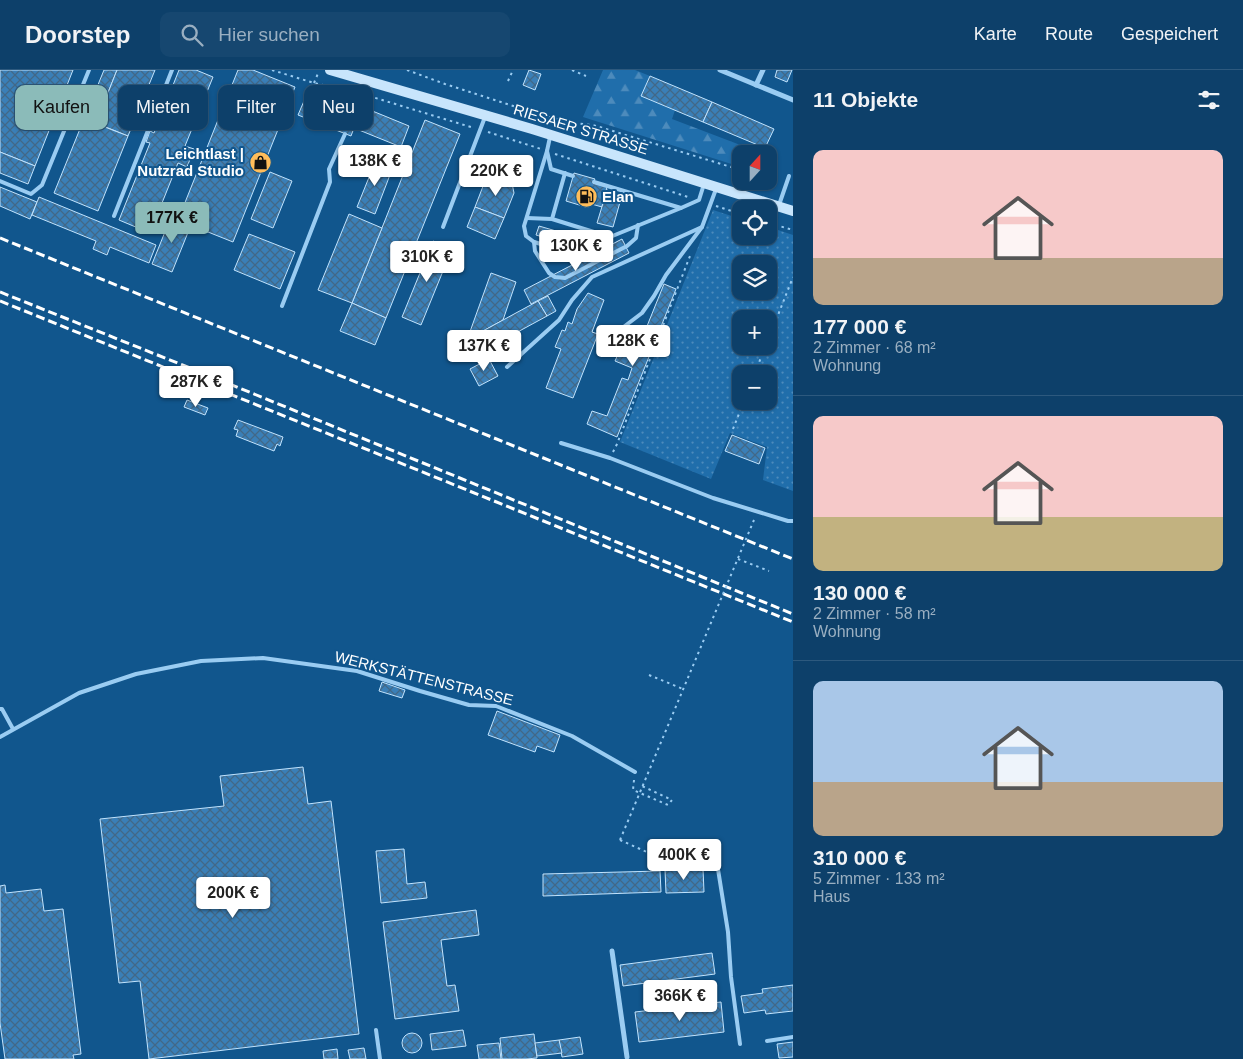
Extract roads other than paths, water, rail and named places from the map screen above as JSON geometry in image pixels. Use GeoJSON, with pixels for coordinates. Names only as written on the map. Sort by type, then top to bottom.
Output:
{"type":"FeatureCollection","features":[{"type":"Feature","properties":{"kind":"main road","name":"RIESAER STRASSE"},"geometry":{"type":"LineString","coordinates":[[330,70],[551,135],[793,212]]}},
{"type":"Feature","properties":{"kind":"street"},"geometry":{"type":"LineString","coordinates":[[720,70],[793,100]]}},
{"type":"Feature","properties":{"kind":"street"},"geometry":{"type":"LineString","coordinates":[[756,85],[763,70]]}},
{"type":"Feature","properties":{"kind":"street"},"geometry":{"type":"LineString","coordinates":[[612,951],[627,1057]]}},
{"type":"Feature","properties":{"kind":"lane"},"geometry":{"type":"LineString","coordinates":[[0,181],[31,194],[42,185],[89,70]]}},
{"type":"Feature","properties":{"kind":"lane"},"geometry":{"type":"LineString","coordinates":[[114,216],[172,70]]}},
{"type":"Feature","properties":{"kind":"lane"},"geometry":{"type":"LineString","coordinates":[[364,85],[366,80]]}},
{"type":"Feature","properties":{"kind":"lane"},"geometry":{"type":"LineString","coordinates":[[443,227],[485,115]]}},
{"type":"Feature","properties":{"kind":"lane"},"geometry":{"type":"LineString","coordinates":[[282,306],[330,182],[329,170],[345,134]]}},
{"type":"Feature","properties":{"kind":"lane"},"geometry":{"type":"LineString","coordinates":[[551,135],[524,226],[526,236],[534,242],[581,254],[610,237],[698,200],[704,183]]}},
{"type":"Feature","properties":{"kind":"lane"},"geometry":{"type":"LineString","coordinates":[[547,151],[551,169],[573,176]]}},
{"type":"Feature","properties":{"kind":"lane"},"geometry":{"type":"LineString","coordinates":[[552,219],[565,173]]}},
{"type":"Feature","properties":{"kind":"lane"},"geometry":{"type":"LineString","coordinates":[[778,206],[789,176]]}},
{"type":"Feature","properties":{"kind":"lane"},"geometry":{"type":"LineString","coordinates":[[594,182],[682,208]]}},
{"type":"Feature","properties":{"kind":"lane"},"geometry":{"type":"LineString","coordinates":[[617,332],[642,313],[666,275],[702,226],[717,187]]}},
{"type":"Feature","properties":{"kind":"lane"},"geometry":{"type":"LineString","coordinates":[[526,218],[552,219],[610,237]]}},
{"type":"Feature","properties":{"kind":"lane"},"geometry":{"type":"LineString","coordinates":[[534,242],[535,251],[549,273],[555,277],[565,278],[627,246],[636,238],[638,226]]}},
{"type":"Feature","properties":{"kind":"lane"},"geometry":{"type":"LineString","coordinates":[[507,367],[559,320],[572,300],[592,278],[702,226]]}},
{"type":"Feature","properties":{"kind":"lane"},"geometry":{"type":"LineString","coordinates":[[561,443],[610,458],[713,498],[793,521]]}},
{"type":"Feature","properties":{"kind":"lane","name":"WERKSTÄTTENSTRASSE"},"geometry":{"type":"LineString","coordinates":[[0,737],[79,693],[136,674],[201,661],[263,658],[357,672],[469,705],[496,706],[572,736],[634,772]]}},
{"type":"Feature","properties":{"kind":"lane"},"geometry":{"type":"LineString","coordinates":[[0,708],[13,729]]}},
{"type":"Feature","properties":{"kind":"lane"},"geometry":{"type":"LineString","coordinates":[[687,851],[717,864],[728,932],[732,986],[740,1044]]}},
{"type":"Feature","properties":{"kind":"lane"},"geometry":{"type":"LineString","coordinates":[[376,1030],[380,1059]]}},
{"type":"Feature","properties":{"kind":"lane"},"geometry":{"type":"LineString","coordinates":[[767,1041],[793,1037]]}},
{"type":"Feature","properties":{"kind":"railway"},"geometry":{"type":"LineString","coordinates":[[0,238],[793,559]]}},
{"type":"Feature","properties":{"kind":"railway"},"geometry":{"type":"LineString","coordinates":[[0,292],[793,614]]}},
{"type":"Feature","properties":{"kind":"railway"},"geometry":{"type":"LineString","coordinates":[[0,301],[793,622]]}},
{"type":"Feature","properties":{"kind":"place","name":"Leichtlast | Nutzrad Studio"},"geometry":{"type":"Point","coordinates":[260,162]}},
{"type":"Feature","properties":{"kind":"place","name":"Elan"},"geometry":{"type":"Point","coordinates":[586,196]}}]}
